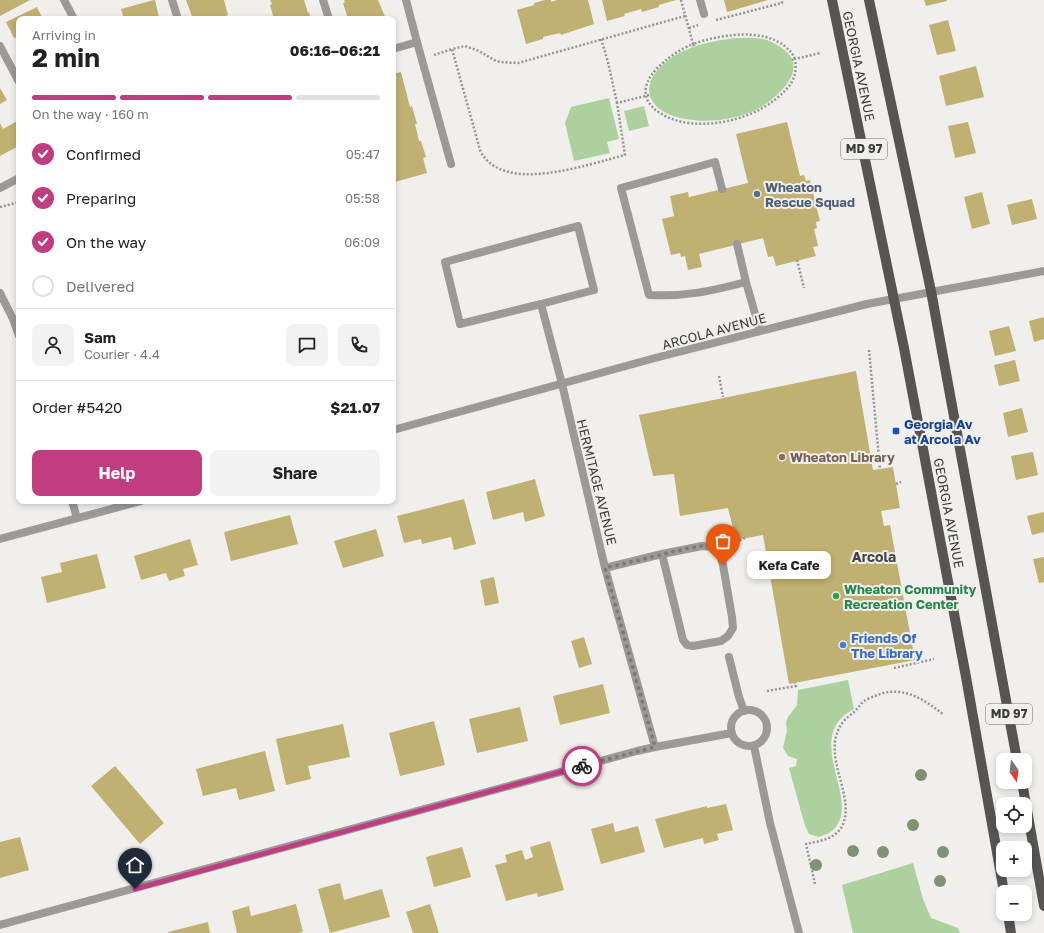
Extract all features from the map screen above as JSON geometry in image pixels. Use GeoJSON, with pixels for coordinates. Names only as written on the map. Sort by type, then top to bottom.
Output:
{"type":"FeatureCollection","features":[{"type":"Feature","properties":{"kind":"main road","name":"GEORGIA AVENUE"},"geometry":{"type":"LineString","coordinates":[[832,0],[904,348],[962,654],[1003,885]]}},
{"type":"Feature","properties":{"kind":"main road","name":"GEORGIA AVENUE"},"geometry":{"type":"LineString","coordinates":[[870,0],[931,291],[1016,753]]}},
{"type":"Feature","properties":{"kind":"main road"},"geometry":{"type":"LineString","coordinates":[[1023,789],[1044,906]]}},
{"type":"Feature","properties":{"kind":"main road"},"geometry":{"type":"LineString","coordinates":[[1009,921],[1011,933]]}},
{"type":"Feature","properties":{"kind":"street"},"geometry":{"type":"LineString","coordinates":[[64,0],[72,16]]}},
{"type":"Feature","properties":{"kind":"street"},"geometry":{"type":"LineString","coordinates":[[172,0],[177,16]]}},
{"type":"Feature","properties":{"kind":"street"},"geometry":{"type":"LineString","coordinates":[[323,0],[327,16]]}},
{"type":"Feature","properties":{"kind":"street"},"geometry":{"type":"LineString","coordinates":[[406,0],[451,164]]}},
{"type":"Feature","properties":{"kind":"street"},"geometry":{"type":"LineString","coordinates":[[700,0],[704,14]]}},
{"type":"Feature","properties":{"kind":"street"},"geometry":{"type":"LineString","coordinates":[[396,48],[417,42]]}},
{"type":"Feature","properties":{"kind":"street"},"geometry":{"type":"LineString","coordinates":[[0,46],[16,76]]}},
{"type":"Feature","properties":{"kind":"street"},"geometry":{"type":"LineString","coordinates":[[722,189],[715,162],[621,188],[649,295],[670,296],[692,294],[746,282]]}},
{"type":"Feature","properties":{"kind":"street"},"geometry":{"type":"LineString","coordinates":[[0,188],[16,180]]}},
{"type":"Feature","properties":{"kind":"street"},"geometry":{"type":"LineString","coordinates":[[578,226],[594,290],[541,304],[460,324],[445,262],[578,226]]}},
{"type":"Feature","properties":{"kind":"street"},"geometry":{"type":"LineString","coordinates":[[737,244],[760,331]]}},
{"type":"Feature","properties":{"kind":"street","name":"ARCOLA AVENUE"},"geometry":{"type":"LineString","coordinates":[[396,429],[760,331],[893,298],[957,288],[1044,271]]}},
{"type":"Feature","properties":{"kind":"street"},"geometry":{"type":"LineString","coordinates":[[0,293],[16,328]]}},
{"type":"Feature","properties":{"kind":"street","name":"HERMITAGE AVENUE"},"geometry":{"type":"LineString","coordinates":[[541,304],[562,384],[605,568],[655,747]]}},
{"type":"Feature","properties":{"kind":"street"},"geometry":{"type":"LineString","coordinates":[[73,504],[77,518]]}},
{"type":"Feature","properties":{"kind":"street"},"geometry":{"type":"LineString","coordinates":[[0,539],[130,504]]}},
{"type":"Feature","properties":{"kind":"street"},"geometry":{"type":"LineString","coordinates":[[605,568],[662,554],[702,546],[714,546],[720,554],[723,565],[732,617],[733,628],[728,636],[721,641],[693,646],[687,645],[683,640],[662,554]]}},
{"type":"Feature","properties":{"kind":"street"},"geometry":{"type":"LineString","coordinates":[[729,657],[744,711]]}},
{"type":"Feature","properties":{"kind":"street"},"geometry":{"type":"LineString","coordinates":[[750,710],[761,714],[767,724],[768,730],[766,736],[762,741],[754,746],[745,746],[739,743],[732,733],[732,722],[739,713],[744,711],[750,710]]}},
{"type":"Feature","properties":{"kind":"street"},"geometry":{"type":"LineString","coordinates":[[0,925],[655,747],[732,733]]}},
{"type":"Feature","properties":{"kind":"street"},"geometry":{"type":"LineString","coordinates":[[754,746],[770,823],[799,933]]}},
{"type":"Feature","properties":{"kind":"path"},"geometry":{"type":"LineString","coordinates":[[681,0],[693,45]]}},
{"type":"Feature","properties":{"kind":"path"},"geometry":{"type":"LineString","coordinates":[[710,22],[782,3],[782,0]]}},
{"type":"Feature","properties":{"kind":"path"},"geometry":{"type":"LineString","coordinates":[[429,57],[465,46],[479,51],[494,60],[515,63],[685,16]]}},
{"type":"Feature","properties":{"kind":"path"},"geometry":{"type":"LineString","coordinates":[[688,28],[703,24]]}},
{"type":"Feature","properties":{"kind":"path"},"geometry":{"type":"LineString","coordinates":[[734,35],[773,39],[792,53],[796,71],[789,87],[784,92],[761,109],[751,114],[726,121],[702,124],[679,121],[660,114],[654,108],[647,96],[648,81],[652,73],[668,58],[685,47],[693,45],[712,38],[734,35]]}},
{"type":"Feature","properties":{"kind":"path"},"geometry":{"type":"LineString","coordinates":[[452,49],[483,158],[497,168],[518,173],[540,175],[558,172],[625,155],[610,69],[601,39]]}},
{"type":"Feature","properties":{"kind":"path"},"geometry":{"type":"LineString","coordinates":[[794,60],[820,53]]}},
{"type":"Feature","properties":{"kind":"path"},"geometry":{"type":"LineString","coordinates":[[617,103],[647,96]]}},
{"type":"Feature","properties":{"kind":"path"},"geometry":{"type":"LineString","coordinates":[[0,207],[16,203]]}},
{"type":"Feature","properties":{"kind":"path"},"geometry":{"type":"LineString","coordinates":[[797,260],[804,288]]}},
{"type":"Feature","properties":{"kind":"path"},"geometry":{"type":"LineString","coordinates":[[869,350],[880,469]]}},
{"type":"Feature","properties":{"kind":"path"},"geometry":{"type":"LineString","coordinates":[[719,376],[723,398]]}},
{"type":"Feature","properties":{"kind":"path"},"geometry":{"type":"LineString","coordinates":[[896,484],[902,482]]}},
{"type":"Feature","properties":{"kind":"path"},"geometry":{"type":"LineString","coordinates":[[736,542],[745,538]]}},
{"type":"Feature","properties":{"kind":"path"},"geometry":{"type":"LineString","coordinates":[[894,668],[934,659]]}},
{"type":"Feature","properties":{"kind":"path"},"geometry":{"type":"LineString","coordinates":[[767,691],[796,686],[795,683]]}},
{"type":"Feature","properties":{"kind":"path"},"geometry":{"type":"LineString","coordinates":[[815,884],[806,844],[825,840],[834,836],[841,827],[845,814],[844,800],[834,754],[835,737],[843,722],[857,710],[864,701],[880,694],[899,691],[930,704],[944,715]]}},
{"type":"Feature","properties":{"kind":"green space"},"geometry":{"type":"Polygon","coordinates":[[[734,38],[755,38],[767,40],[781,47],[791,56],[793,73],[789,81],[776,96],[753,111],[728,119],[710,121],[676,117],[663,111],[654,103],[650,94],[650,84],[655,74],[664,63],[679,53],[693,47],[734,38]]]}},
{"type":"Feature","properties":{"kind":"green space"},"geometry":{"type":"Polygon","coordinates":[[[609,98],[619,139],[607,142],[610,153],[574,161],[565,123],[571,107],[609,98]]]}},
{"type":"Feature","properties":{"kind":"green space"},"geometry":{"type":"Polygon","coordinates":[[[644,106],[649,126],[629,131],[624,111],[644,106]]]}},
{"type":"Feature","properties":{"kind":"green space"},"geometry":{"type":"Polygon","coordinates":[[[848,680],[854,709],[839,721],[832,735],[832,751],[841,801],[841,815],[833,830],[819,837],[809,834],[805,826],[789,768],[796,766],[797,759],[788,756],[783,748],[787,731],[786,722],[797,705],[798,690],[848,680]]]}},
{"type":"Feature","properties":{"kind":"green space"},"geometry":{"type":"Polygon","coordinates":[[[913,863],[923,899],[931,918],[958,928],[960,933],[853,933],[842,885],[913,863]]]}},
{"type":"Feature","properties":{"kind":"building"},"geometry":{"type":"Polygon","coordinates":[[[0,0],[30,0],[0,16],[0,0]]]}},
{"type":"Feature","properties":{"kind":"building"},"geometry":{"type":"Polygon","coordinates":[[[155,0],[159,16],[123,16],[121,9],[155,0]]]}},
{"type":"Feature","properties":{"kind":"building"},"geometry":{"type":"Polygon","coordinates":[[[186,0],[224,0],[228,15],[226,16],[192,16],[186,0]]]}},
{"type":"Feature","properties":{"kind":"building"},"geometry":{"type":"Polygon","coordinates":[[[270,0],[304,0],[310,16],[273,16],[270,5],[272,4],[270,0]]]}},
{"type":"Feature","properties":{"kind":"building"},"geometry":{"type":"Polygon","coordinates":[[[344,0],[378,0],[385,16],[347,16],[343,3],[345,2],[344,0]]]}},
{"type":"Feature","properties":{"kind":"building"},"geometry":{"type":"Polygon","coordinates":[[[545,0],[551,0],[551,2],[557,0],[588,0],[594,24],[561,35],[560,33],[543,37],[543,39],[526,44],[517,10],[545,0]]]}},
{"type":"Feature","properties":{"kind":"building"},"geometry":{"type":"Polygon","coordinates":[[[602,0],[676,0],[642,12],[641,9],[624,14],[625,16],[607,21],[602,0]]]}},
{"type":"Feature","properties":{"kind":"building"},"geometry":{"type":"Polygon","coordinates":[[[724,0],[768,0],[727,12],[724,0]]]}},
{"type":"Feature","properties":{"kind":"building"},"geometry":{"type":"Polygon","coordinates":[[[924,0],[947,0],[947,1],[926,6],[924,0]]]}},
{"type":"Feature","properties":{"kind":"building"},"geometry":{"type":"Polygon","coordinates":[[[37,7],[42,16],[18,16],[37,7]]]}},
{"type":"Feature","properties":{"kind":"building"},"geometry":{"type":"Polygon","coordinates":[[[16,17],[16,39],[15,37],[14,38],[6,22],[16,17]]]}},
{"type":"Feature","properties":{"kind":"building"},"geometry":{"type":"Polygon","coordinates":[[[948,20],[956,51],[937,55],[929,25],[948,20]]]}},
{"type":"Feature","properties":{"kind":"building"},"geometry":{"type":"Polygon","coordinates":[[[976,66],[984,97],[946,106],[939,76],[976,66]]]}},
{"type":"Feature","properties":{"kind":"building"},"geometry":{"type":"Polygon","coordinates":[[[401,72],[410,107],[412,106],[417,124],[415,124],[419,141],[421,141],[426,157],[423,158],[427,173],[396,182],[396,73],[401,72]]]}},
{"type":"Feature","properties":{"kind":"building"},"geometry":{"type":"Polygon","coordinates":[[[0,88],[7,100],[0,104],[0,88]]]}},
{"type":"Feature","properties":{"kind":"building"},"geometry":{"type":"Polygon","coordinates":[[[16,122],[16,148],[0,156],[0,123],[3,129],[16,122]]]}},
{"type":"Feature","properties":{"kind":"building","name":"Wheaton Rescue Squad"},"geometry":{"type":"Polygon","coordinates":[[[787,122],[800,176],[804,175],[806,181],[810,180],[820,221],[816,222],[817,228],[814,229],[818,246],[813,247],[816,256],[776,266],[773,256],[768,257],[763,238],[699,254],[702,267],[688,270],[685,256],[681,257],[680,253],[671,255],[662,219],[674,216],[670,196],[688,192],[689,197],[748,183],[736,134],[787,122]]]}},
{"type":"Feature","properties":{"kind":"building"},"geometry":{"type":"Polygon","coordinates":[[[968,122],[976,153],[955,158],[948,126],[968,122]]]}},
{"type":"Feature","properties":{"kind":"building"},"geometry":{"type":"Polygon","coordinates":[[[982,192],[990,224],[972,229],[964,197],[982,192]]]}},
{"type":"Feature","properties":{"kind":"building"},"geometry":{"type":"Polygon","coordinates":[[[1032,199],[1037,219],[1012,225],[1007,205],[1032,199]]]}},
{"type":"Feature","properties":{"kind":"building"},"geometry":{"type":"Polygon","coordinates":[[[1044,317],[1044,339],[1034,342],[1029,321],[1044,317]]]}},
{"type":"Feature","properties":{"kind":"building"},"geometry":{"type":"Polygon","coordinates":[[[1009,326],[1016,351],[995,356],[989,331],[1009,326]]]}},
{"type":"Feature","properties":{"kind":"building"},"geometry":{"type":"Polygon","coordinates":[[[1015,360],[1020,381],[999,386],[994,365],[1015,360]]]}},
{"type":"Feature","properties":{"kind":"building"},"geometry":{"type":"Polygon","coordinates":[[[856,371],[873,470],[893,467],[900,508],[881,511],[884,526],[890,525],[915,660],[789,684],[763,535],[736,540],[728,508],[680,516],[674,474],[653,476],[639,415],[856,371]]]}},
{"type":"Feature","properties":{"kind":"building"},"geometry":{"type":"Polygon","coordinates":[[[1022,408],[1028,432],[1008,437],[1003,413],[1022,408]]]}},
{"type":"Feature","properties":{"kind":"building"},"geometry":{"type":"Polygon","coordinates":[[[1033,452],[1038,475],[1016,480],[1011,456],[1033,452]]]}},
{"type":"Feature","properties":{"kind":"building"},"geometry":{"type":"Polygon","coordinates":[[[535,479],[545,516],[525,522],[523,512],[493,520],[486,492],[535,479]]]}},
{"type":"Feature","properties":{"kind":"building"},"geometry":{"type":"Polygon","coordinates":[[[464,499],[476,544],[454,550],[451,537],[422,544],[421,539],[404,543],[397,516],[464,499]]]}},
{"type":"Feature","properties":{"kind":"building"},"geometry":{"type":"Polygon","coordinates":[[[1044,512],[1044,532],[1032,535],[1027,516],[1044,512]]]}},
{"type":"Feature","properties":{"kind":"building"},"geometry":{"type":"Polygon","coordinates":[[[290,515],[298,544],[231,561],[224,532],[290,515]]]}},
{"type":"Feature","properties":{"kind":"building"},"geometry":{"type":"Polygon","coordinates":[[[376,529],[384,556],[343,568],[334,541],[376,529]]]}},
{"type":"Feature","properties":{"kind":"building"},"geometry":{"type":"Polygon","coordinates":[[[190,539],[198,565],[183,569],[185,576],[169,581],[166,573],[141,580],[134,556],[190,539]]]}},
{"type":"Feature","properties":{"kind":"building"},"geometry":{"type":"Polygon","coordinates":[[[97,554],[106,588],[47,603],[41,577],[62,572],[60,563],[97,554]]]}},
{"type":"Feature","properties":{"kind":"building"},"geometry":{"type":"Polygon","coordinates":[[[1044,557],[1044,582],[1039,583],[1033,559],[1044,557]]]}},
{"type":"Feature","properties":{"kind":"building"},"geometry":{"type":"Polygon","coordinates":[[[494,577],[499,603],[485,606],[480,580],[494,577]]]}},
{"type":"Feature","properties":{"kind":"building"},"geometry":{"type":"Polygon","coordinates":[[[584,637],[592,664],[579,668],[571,641],[584,637]]]}},
{"type":"Feature","properties":{"kind":"building"},"geometry":{"type":"Polygon","coordinates":[[[603,684],[610,713],[560,725],[553,696],[603,684]]]}},
{"type":"Feature","properties":{"kind":"building"},"geometry":{"type":"Polygon","coordinates":[[[520,707],[528,741],[477,753],[469,719],[520,707]]]}},
{"type":"Feature","properties":{"kind":"building"},"geometry":{"type":"Polygon","coordinates":[[[434,721],[445,765],[400,776],[389,733],[434,721]]]}},
{"type":"Feature","properties":{"kind":"building"},"geometry":{"type":"Polygon","coordinates":[[[343,724],[350,757],[308,766],[311,779],[286,785],[276,739],[343,724]]]}},
{"type":"Feature","properties":{"kind":"building"},"geometry":{"type":"Polygon","coordinates":[[[265,751],[275,791],[239,800],[236,788],[203,796],[196,769],[265,751]]]}},
{"type":"Feature","properties":{"kind":"building"},"geometry":{"type":"Polygon","coordinates":[[[115,766],[164,823],[140,844],[91,786],[115,766]]]}},
{"type":"Feature","properties":{"kind":"building"},"geometry":{"type":"Polygon","coordinates":[[[726,804],[733,830],[717,834],[719,840],[704,844],[703,838],[664,848],[655,819],[707,806],[707,808],[726,804]]]}},
{"type":"Feature","properties":{"kind":"building"},"geometry":{"type":"Polygon","coordinates":[[[613,823],[615,832],[638,826],[645,852],[601,864],[591,829],[613,823]]]}},
{"type":"Feature","properties":{"kind":"building"},"geometry":{"type":"Polygon","coordinates":[[[20,837],[29,870],[0,878],[0,842],[20,837]]]}},
{"type":"Feature","properties":{"kind":"building"},"geometry":{"type":"Polygon","coordinates":[[[550,841],[564,890],[538,897],[537,893],[506,901],[495,865],[507,862],[505,855],[522,850],[525,860],[533,857],[530,847],[550,841]]]}},
{"type":"Feature","properties":{"kind":"building"},"geometry":{"type":"Polygon","coordinates":[[[462,847],[471,877],[434,887],[426,857],[462,847]]]}},
{"type":"Feature","properties":{"kind":"building"},"geometry":{"type":"Polygon","coordinates":[[[340,883],[344,900],[382,889],[390,917],[330,933],[318,889],[340,883]]]}},
{"type":"Feature","properties":{"kind":"building"},"geometry":{"type":"Polygon","coordinates":[[[296,904],[303,932],[237,933],[232,911],[249,906],[251,916],[296,904]]]}},
{"type":"Feature","properties":{"kind":"building"},"geometry":{"type":"Polygon","coordinates":[[[430,904],[439,933],[413,933],[406,912],[430,904]]]}},
{"type":"Feature","properties":{"kind":"building"},"geometry":{"type":"Polygon","coordinates":[[[208,922],[210,933],[168,933],[168,932],[208,922]]]}},
{"type":"Feature","properties":{"kind":"way so far"},"geometry":{"type":"LineString","coordinates":[[582,766],[655,747],[605,568],[702,546],[714,546],[720,554],[723,565]]}},
{"type":"Feature","properties":{"kind":"place","name":"Wheaton Rescue Squad"},"geometry":{"type":"Point","coordinates":[757,194]}},
{"type":"Feature","properties":{"kind":"place","name":"Georgia Av at Arcola Av"},"geometry":{"type":"Point","coordinates":[896,431]}},
{"type":"Feature","properties":{"kind":"place","name":"Wheaton Library"},"geometry":{"type":"Point","coordinates":[782,457]}},
{"type":"Feature","properties":{"kind":"place","name":"Kefa Cafe"},"geometry":{"type":"Point","coordinates":[723,565]}},
{"type":"Feature","properties":{"kind":"place","name":"Wheaton Community Recreation Center"},"geometry":{"type":"Point","coordinates":[836,596]}},
{"type":"Feature","properties":{"kind":"place","name":"Friends Of The Library"},"geometry":{"type":"Point","coordinates":[843,645]}},
{"type":"Feature","properties":{"kind":"district","name":"Arcola"},"geometry":{"type":"Point","coordinates":[874,557]}},
{"type":"Feature","properties":{"kind":"route"},"geometry":{"type":"LineString","coordinates":[[135,889],[582,766]]}}]}
